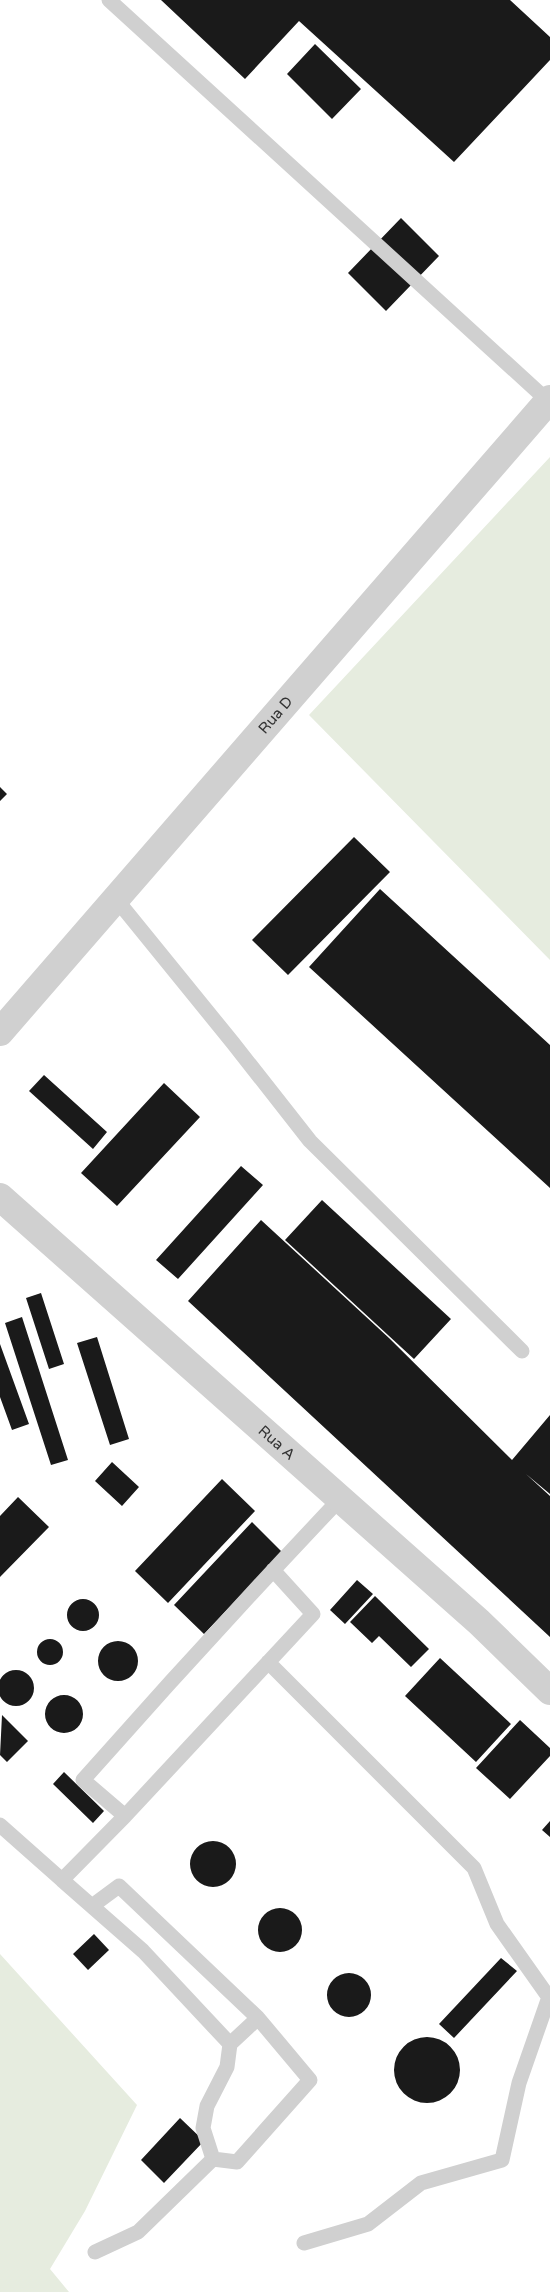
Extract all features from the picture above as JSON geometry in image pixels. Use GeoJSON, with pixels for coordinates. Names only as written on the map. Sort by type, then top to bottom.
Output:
{"type":"FeatureCollection","features":[{"type":"Feature","properties":{"kind":"street","name":"Rua D"},"geometry":{"type":"LineString","coordinates":[[0,1032],[549,400]]}},
{"type":"Feature","properties":{"kind":"street","name":"Rua A"},"geometry":{"type":"LineString","coordinates":[[0,1197],[341,1498],[479,1622],[550,1691]]}},
{"type":"Feature","properties":{"kind":"lane"},"geometry":{"type":"LineString","coordinates":[[109,0],[549,400]]}},
{"type":"Feature","properties":{"kind":"lane"},"geometry":{"type":"LineString","coordinates":[[116,899],[310,1141],[522,1351]]}},
{"type":"Feature","properties":{"kind":"lane"},"geometry":{"type":"LineString","coordinates":[[125,1816],[83,1780],[189,1660],[341,1498]]}},
{"type":"Feature","properties":{"kind":"lane"},"geometry":{"type":"LineString","coordinates":[[62,1880],[125,1816],[313,1614],[273,1570]]}},
{"type":"Feature","properties":{"kind":"lane"},"geometry":{"type":"LineString","coordinates":[[268,1662],[474,1868],[497,1924],[549,1998],[519,2083],[502,2160],[421,2184],[368,2224],[304,2244]]}},
{"type":"Feature","properties":{"kind":"lane"},"geometry":{"type":"LineString","coordinates":[[0,1825],[144,1951],[230,2044]]}},
{"type":"Feature","properties":{"kind":"lane"},"geometry":{"type":"LineString","coordinates":[[92,1906],[119,1886],[258,2018],[310,2080],[237,2162],[212,2159]]}},
{"type":"Feature","properties":{"kind":"lane"},"geometry":{"type":"LineString","coordinates":[[212,2159],[203,2128],[206,2106],[227,2067],[230,2044],[258,2018]]}},
{"type":"Feature","properties":{"kind":"lane"},"geometry":{"type":"LineString","coordinates":[[95,2252],[138,2232],[212,2159]]}},
{"type":"Feature","properties":{"kind":"shaded area"},"geometry":{"type":"Polygon","coordinates":[[[550,457],[550,960],[309,715],[550,457]]]}},
{"type":"Feature","properties":{"kind":"shaded area"},"geometry":{"type":"Polygon","coordinates":[[[0,1954],[137,2105],[85,2211],[50,2269],[69,2292],[0,2292],[0,1954]]]}},
{"type":"Feature","properties":{"kind":"building"},"geometry":{"type":"Polygon","coordinates":[[[161,0],[510,0],[550,37],[550,60],[454,162],[299,21],[245,79],[161,0]]]}},
{"type":"Feature","properties":{"kind":"building"},"geometry":{"type":"Polygon","coordinates":[[[315,44],[361,89],[332,119],[287,74],[315,44]]]}},
{"type":"Feature","properties":{"kind":"building"},"geometry":{"type":"Polygon","coordinates":[[[401,218],[439,256],[386,311],[348,273],[401,218]]]}},
{"type":"Feature","properties":{"kind":"building"},"geometry":{"type":"Polygon","coordinates":[[[0,787],[7,794],[0,801],[0,787]]]}},
{"type":"Feature","properties":{"kind":"building"},"geometry":{"type":"Polygon","coordinates":[[[354,837],[390,872],[288,975],[252,940],[354,837]]]}},
{"type":"Feature","properties":{"kind":"building"},"geometry":{"type":"Polygon","coordinates":[[[380,889],[550,1045],[550,1188],[309,967],[380,889]]]}},
{"type":"Feature","properties":{"kind":"building"},"geometry":{"type":"Polygon","coordinates":[[[44,1075],[107,1132],[93,1149],[29,1091],[44,1075]]]}},
{"type":"Feature","properties":{"kind":"building"},"geometry":{"type":"Polygon","coordinates":[[[164,1083],[200,1117],[117,1206],[81,1173],[164,1083]]]}},
{"type":"Feature","properties":{"kind":"building"},"geometry":{"type":"Polygon","coordinates":[[[241,1166],[263,1185],[178,1279],[156,1260],[241,1166]]]}},
{"type":"Feature","properties":{"kind":"building"},"geometry":{"type":"Polygon","coordinates":[[[322,1200],[451,1319],[414,1359],[285,1240],[322,1200]]]}},
{"type":"Feature","properties":{"kind":"building"},"geometry":{"type":"Polygon","coordinates":[[[261,1220],[389,1338],[512,1460],[550,1415],[550,1494],[526,1474],[550,1496],[550,1637],[188,1301],[261,1220]]]}},
{"type":"Feature","properties":{"kind":"building"},"geometry":{"type":"Polygon","coordinates":[[[41,1293],[64,1364],[49,1369],[26,1298],[41,1293]]]}},
{"type":"Feature","properties":{"kind":"building"},"geometry":{"type":"Polygon","coordinates":[[[22,1317],[68,1460],[51,1465],[5,1323],[22,1317]]]}},
{"type":"Feature","properties":{"kind":"building"},"geometry":{"type":"Polygon","coordinates":[[[97,1337],[129,1439],[110,1445],[77,1343],[97,1337]]]}},
{"type":"Feature","properties":{"kind":"building"},"geometry":{"type":"Polygon","coordinates":[[[0,1344],[29,1424],[12,1430],[0,1397],[0,1344]]]}},
{"type":"Feature","properties":{"kind":"building"},"geometry":{"type":"Polygon","coordinates":[[[112,1462],[139,1487],[122,1506],[95,1481],[112,1462]]]}},
{"type":"Feature","properties":{"kind":"building"},"geometry":{"type":"Polygon","coordinates":[[[222,1479],[255,1511],[168,1603],[135,1571],[222,1479]]]}},
{"type":"Feature","properties":{"kind":"building"},"geometry":{"type":"Polygon","coordinates":[[[18,1497],[49,1527],[0,1577],[0,1516],[18,1497]]]}},
{"type":"Feature","properties":{"kind":"building"},"geometry":{"type":"Polygon","coordinates":[[[252,1522],[282,1552],[204,1634],[174,1605],[252,1522]]]}},
{"type":"Feature","properties":{"kind":"building"},"geometry":{"type":"Polygon","coordinates":[[[357,1580],[373,1594],[345,1624],[330,1610],[357,1580]]]}},
{"type":"Feature","properties":{"kind":"building"},"geometry":{"type":"Polygon","coordinates":[[[375,1596],[429,1649],[411,1667],[379,1636],[372,1643],[350,1622],[375,1596]]]}},
{"type":"Feature","properties":{"kind":"building"},"geometry":{"type":"Polygon","coordinates":[[[83,1599],[89,1600],[94,1604],[98,1609],[98,1621],[94,1626],[89,1630],[83,1631],[77,1630],[72,1626],[68,1621],[67,1615],[68,1609],[72,1604],[77,1600],[83,1599]]]}},
{"type":"Feature","properties":{"kind":"building"},"geometry":{"type":"Polygon","coordinates":[[[50,1639],[59,1643],[63,1652],[59,1661],[50,1665],[41,1661],[37,1652],[41,1643],[50,1639]]]}},
{"type":"Feature","properties":{"kind":"building"},"geometry":{"type":"Polygon","coordinates":[[[118,1641],[132,1647],[138,1661],[132,1675],[118,1681],[104,1675],[98,1661],[104,1647],[118,1641]]]}},
{"type":"Feature","properties":{"kind":"building"},"geometry":{"type":"Polygon","coordinates":[[[440,1658],[511,1724],[476,1762],[405,1696],[440,1658]]]}},
{"type":"Feature","properties":{"kind":"building"},"geometry":{"type":"Polygon","coordinates":[[[16,1670],[29,1675],[34,1688],[29,1701],[16,1706],[3,1701],[-2,1688],[3,1675],[16,1670]]]}},
{"type":"Feature","properties":{"kind":"building"},"geometry":{"type":"Polygon","coordinates":[[[64,1695],[77,1701],[83,1714],[77,1727],[64,1733],[51,1727],[45,1714],[51,1701],[64,1695]]]}},
{"type":"Feature","properties":{"kind":"building"},"geometry":{"type":"Polygon","coordinates":[[[2,1715],[28,1741],[7,1762],[0,1755],[2,1715]]]}},
{"type":"Feature","properties":{"kind":"building"},"geometry":{"type":"Polygon","coordinates":[[[520,1720],[550,1748],[550,1756],[510,1799],[476,1768],[520,1720]]]}},
{"type":"Feature","properties":{"kind":"building"},"geometry":{"type":"Polygon","coordinates":[[[64,1772],[104,1811],[93,1823],[53,1784],[64,1772]]]}},
{"type":"Feature","properties":{"kind":"building"},"geometry":{"type":"Polygon","coordinates":[[[550,1821],[550,1837],[542,1830],[550,1821]]]}},
{"type":"Feature","properties":{"kind":"building"},"geometry":{"type":"Polygon","coordinates":[[[218,1841],[222,1842],[232,1851],[235,1855],[235,1873],[226,1883],[218,1887],[208,1887],[200,1883],[191,1873],[190,1859],[194,1851],[204,1842],[218,1841]]]}},
{"type":"Feature","properties":{"kind":"building"},"geometry":{"type":"Polygon","coordinates":[[[276,1908],[284,1908],[296,1914],[302,1930],[296,1946],[284,1952],[276,1952],[264,1946],[258,1934],[258,1926],[264,1914],[276,1908]]]}},
{"type":"Feature","properties":{"kind":"building"},"geometry":{"type":"Polygon","coordinates":[[[94,1934],[109,1950],[88,1970],[73,1954],[94,1934]]]}},
{"type":"Feature","properties":{"kind":"building"},"geometry":{"type":"Polygon","coordinates":[[[501,1958],[517,1971],[454,2038],[439,2024],[501,1958]]]}},
{"type":"Feature","properties":{"kind":"building"},"geometry":{"type":"Polygon","coordinates":[[[349,1973],[361,1977],[367,1983],[371,1995],[367,2007],[361,2013],[349,2017],[337,2013],[331,2007],[327,1995],[331,1983],[337,1977],[349,1973]]]}},
{"type":"Feature","properties":{"kind":"building"},"geometry":{"type":"Polygon","coordinates":[[[420,2037],[434,2037],[446,2042],[455,2051],[460,2063],[458,2083],[451,2094],[434,2103],[420,2103],[408,2098],[399,2089],[394,2077],[394,2063],[399,2051],[408,2042],[420,2037]]]}},
{"type":"Feature","properties":{"kind":"building"},"geometry":{"type":"Polygon","coordinates":[[[180,2118],[204,2141],[164,2183],[141,2160],[180,2118]]]}}]}
